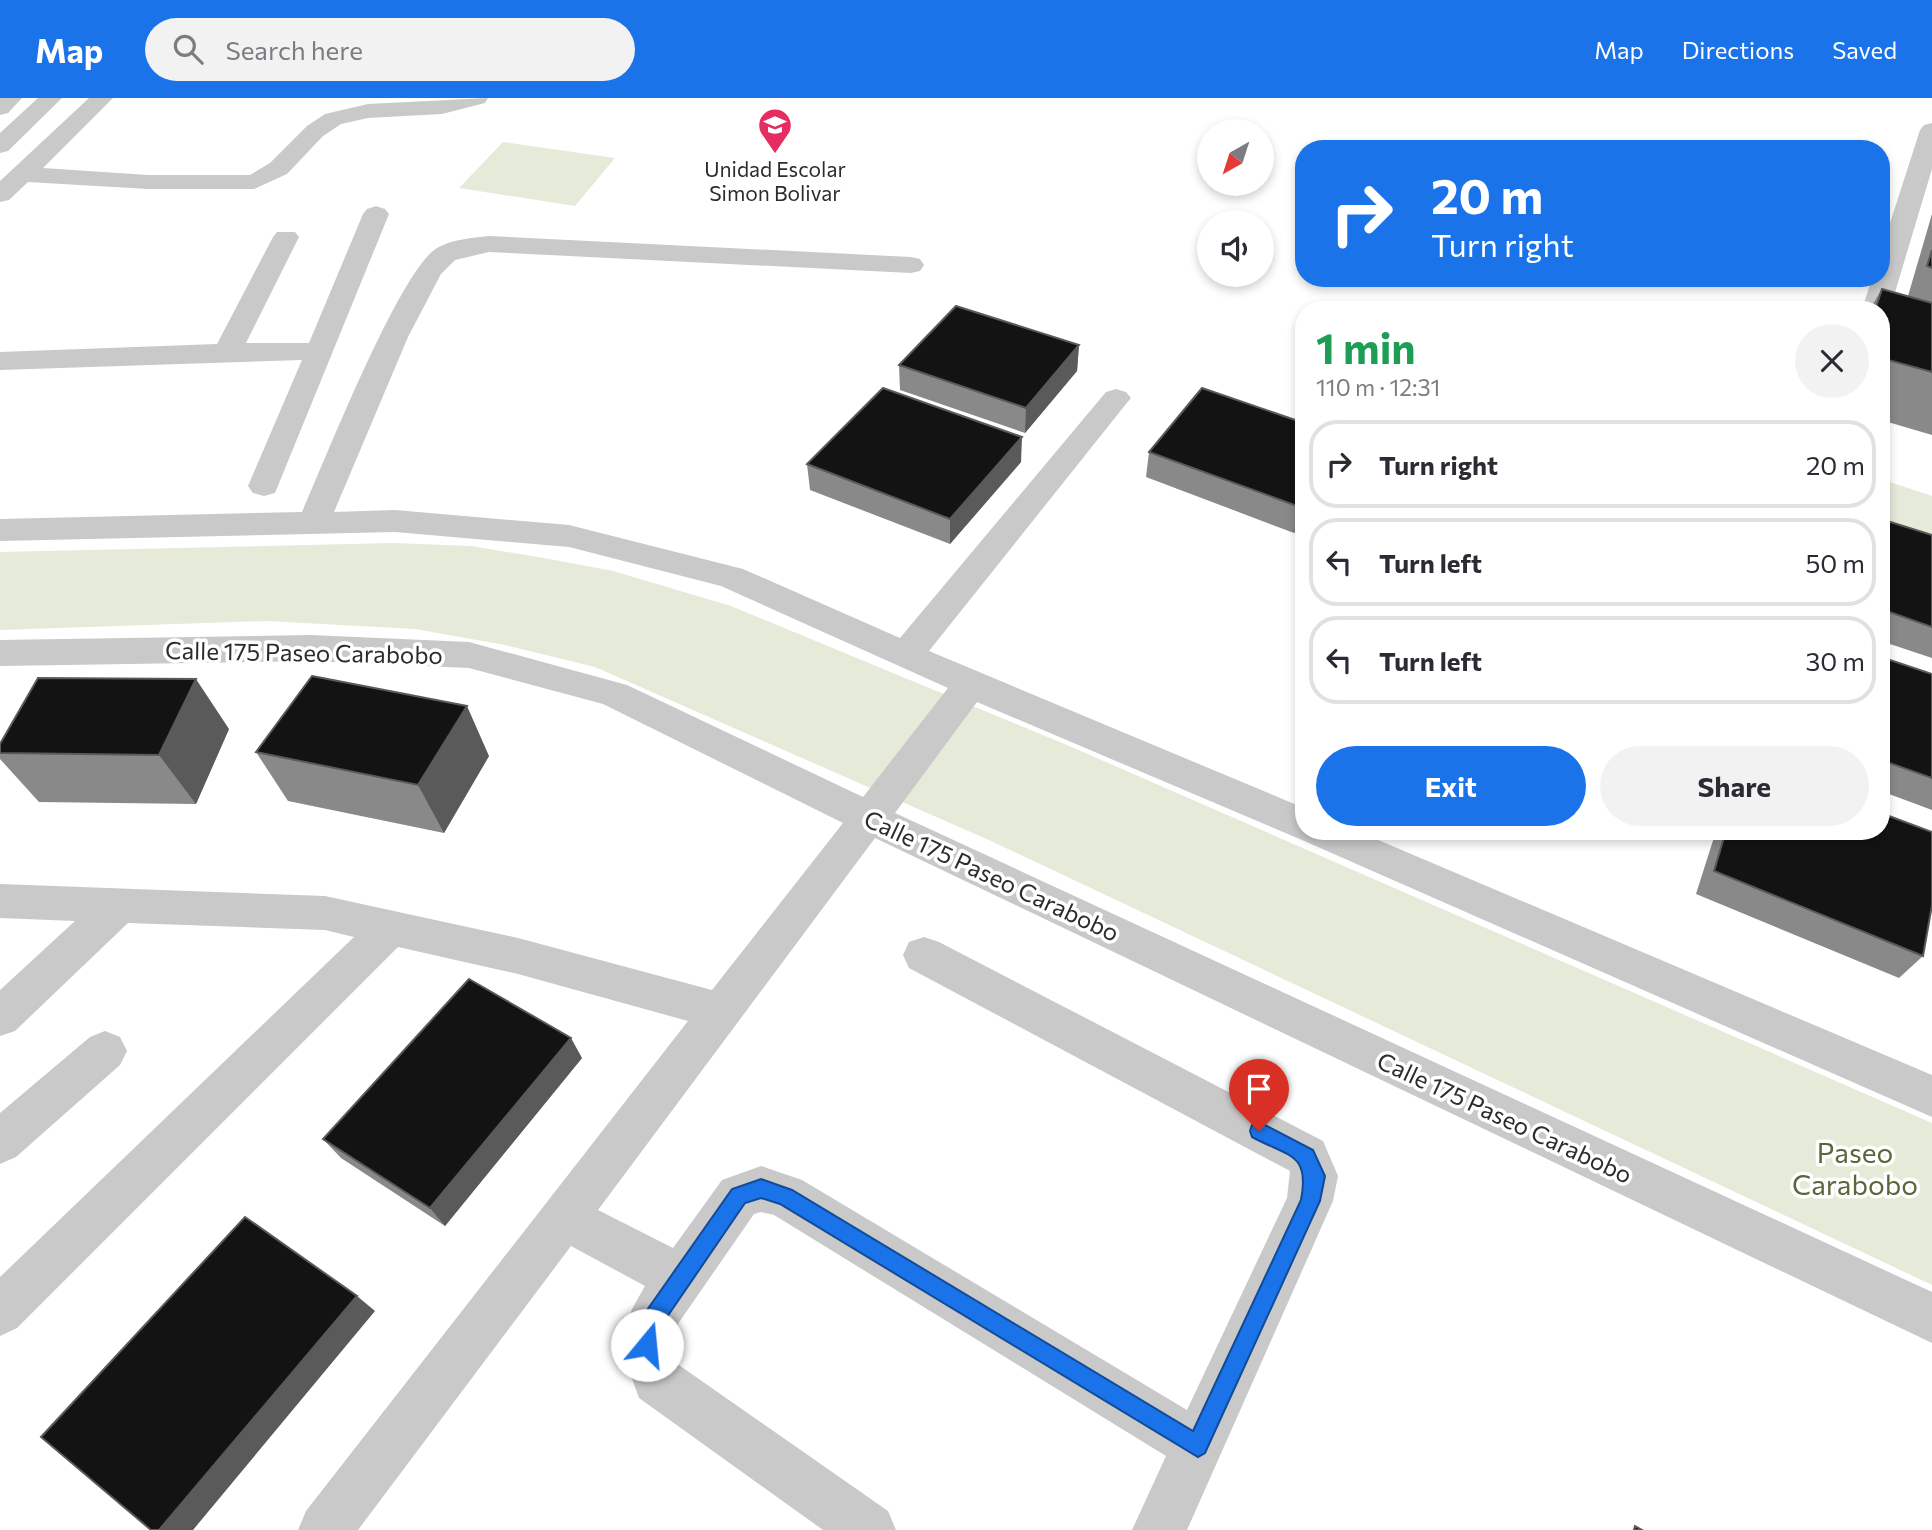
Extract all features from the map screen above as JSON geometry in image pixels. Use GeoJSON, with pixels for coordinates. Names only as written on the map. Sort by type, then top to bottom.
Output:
{"type":"FeatureCollection","features":[{"type":"Feature","properties":{"kind":"street"},"geometry":{"type":"LineString","coordinates":[[0,108],[11,98]]}},
{"type":"Feature","properties":{"kind":"street"},"geometry":{"type":"LineString","coordinates":[[0,146],[51,98]]}},
{"type":"Feature","properties":{"kind":"street"},"geometry":{"type":"LineString","coordinates":[[0,195],[102,98]]}},
{"type":"Feature","properties":{"kind":"street"},"geometry":{"type":"LineString","coordinates":[[23,174],[148,182],[254,182],[271,177],[329,120],[349,114],[439,109],[477,98]]}},
{"type":"Feature","properties":{"kind":"street"},"geometry":{"type":"LineString","coordinates":[[1890,265],[1932,130]]}},
{"type":"Feature","properties":{"kind":"street"},"geometry":{"type":"LineString","coordinates":[[264,486],[376,214]]}},
{"type":"Feature","properties":{"kind":"street"},"geometry":{"type":"LineString","coordinates":[[227,352],[286,237]]}},
{"type":"Feature","properties":{"kind":"street"},"geometry":{"type":"LineString","coordinates":[[313,523],[394,337],[430,270],[446,254],[467,246],[489,244],[911,265]]}},
{"type":"Feature","properties":{"kind":"street"},"geometry":{"type":"LineString","coordinates":[[1890,306],[1932,317]]}},
{"type":"Feature","properties":{"kind":"street"},"geometry":{"type":"LineString","coordinates":[[0,361],[320,351]]}},
{"type":"Feature","properties":{"kind":"street"},"geometry":{"type":"LineString","coordinates":[[906,655],[1116,398]]}},
{"type":"Feature","properties":{"kind":"street"},"geometry":{"type":"LineString","coordinates":[[0,530],[395,521],[569,536],[731,577],[971,684],[1295,821]]}},
{"type":"Feature","properties":{"kind":"street","name":"Calle 175 Paseo Carabobo"},"geometry":{"type":"LineString","coordinates":[[0,653],[311,648],[469,655],[614,694],[867,817],[1932,1318]]}},
{"type":"Feature","properties":{"kind":"street"},"geometry":{"type":"LineString","coordinates":[[325,1530],[971,684]]}},
{"type":"Feature","properties":{"kind":"street"},"geometry":{"type":"LineString","coordinates":[[1338,840],[1932,1097]]}},
{"type":"Feature","properties":{"kind":"street"},"geometry":{"type":"LineString","coordinates":[[0,901],[325,913],[518,956],[719,1011]]}},
{"type":"Feature","properties":{"kind":"street"},"geometry":{"type":"LineString","coordinates":[[0,1017],[120,905]]}},
{"type":"Feature","properties":{"kind":"street"},"geometry":{"type":"LineString","coordinates":[[0,1311],[390,928]]}},
{"type":"Feature","properties":{"kind":"street"},"geometry":{"type":"LineString","coordinates":[[924,955],[1307,1156],[1315,1176],[1310,1201],[1159,1530]]}},
{"type":"Feature","properties":{"kind":"street"},"geometry":{"type":"LineString","coordinates":[[0,1142],[105,1051]]}},
{"type":"Feature","properties":{"kind":"street"},"geometry":{"type":"LineString","coordinates":[[869,1530],[657,1380],[649,1360],[646,1331],[739,1196],[761,1189],[785,1196],[1198,1446]]}},
{"type":"Feature","properties":{"kind":"street"},"geometry":{"type":"LineString","coordinates":[[563,1217],[658,1266],[679,1280]]}},
{"type":"Feature","properties":{"kind":"green space"},"geometry":{"type":"Polygon","coordinates":[[[503,142],[615,158],[575,206],[459,188],[503,142]]]}},
{"type":"Feature","properties":{"kind":"green space"},"geometry":{"type":"Polygon","coordinates":[[[1890,482],[1932,496],[1932,549],[1890,535],[1890,482]]]}},
{"type":"Feature","properties":{"kind":"green space","name":"Paseo Carabobo"},"geometry":{"type":"Polygon","coordinates":[[[393,543],[471,546],[544,558],[613,571],[731,606],[1067,745],[1932,1123],[1932,1285],[991,841],[595,667],[505,645],[415,629],[267,621],[0,630],[0,552],[393,543]]]}},
{"type":"Feature","properties":{"kind":"building"},"geometry":{"type":"Polygon","coordinates":[[[1932,250],[1932,268],[1927,266],[1932,250]]]}},
{"type":"Feature","properties":{"kind":"building"},"geometry":{"type":"Polygon","coordinates":[[[1882,289],[1932,303],[1932,372],[1890,360],[1890,301],[1878,301],[1882,289]]]}},
{"type":"Feature","properties":{"kind":"building"},"geometry":{"type":"Polygon","coordinates":[[[956,306],[1079,345],[1026,408],[899,365],[956,306]]]}},
{"type":"Feature","properties":{"kind":"building"},"geometry":{"type":"Polygon","coordinates":[[[883,388],[1022,437],[950,519],[807,464],[883,388]]]}},
{"type":"Feature","properties":{"kind":"building"},"geometry":{"type":"Polygon","coordinates":[[[1202,388],[1295,420],[1295,505],[1149,452],[1202,388]]]}},
{"type":"Feature","properties":{"kind":"building"},"geometry":{"type":"Polygon","coordinates":[[[1890,522],[1932,535],[1932,627],[1890,612],[1890,522]]]}},
{"type":"Feature","properties":{"kind":"building"},"geometry":{"type":"Polygon","coordinates":[[[1890,660],[1932,674],[1932,778],[1890,763],[1890,660]]]}},
{"type":"Feature","properties":{"kind":"building"},"geometry":{"type":"Polygon","coordinates":[[[312,676],[467,706],[418,785],[256,752],[312,676]]]}},
{"type":"Feature","properties":{"kind":"building"},"geometry":{"type":"Polygon","coordinates":[[[38,678],[196,679],[159,755],[0,753],[0,744],[38,678]]]}},
{"type":"Feature","properties":{"kind":"building"},"geometry":{"type":"Polygon","coordinates":[[[1890,816],[1932,832],[1932,905],[1923,956],[1714,871],[1723,840],[1890,840],[1890,816]]]}},
{"type":"Feature","properties":{"kind":"building"},"geometry":{"type":"Polygon","coordinates":[[[469,979],[571,1038],[430,1208],[323,1139],[469,979]]]}},
{"type":"Feature","properties":{"kind":"building"},"geometry":{"type":"Polygon","coordinates":[[[245,1217],[357,1296],[159,1530],[151,1530],[41,1437],[245,1217]]]}},
{"type":"Feature","properties":{"kind":"place","name":"Unidad Escolar Simon Bolivar"},"geometry":{"type":"Point","coordinates":[775,155]}},
{"type":"Feature","properties":{"kind":"route"},"geometry":{"type":"LineString","coordinates":[[647,1345],[646,1331],[739,1196],[761,1189],[785,1196],[1198,1446],[1310,1201],[1315,1176],[1307,1156],[1259,1131]]}}]}
